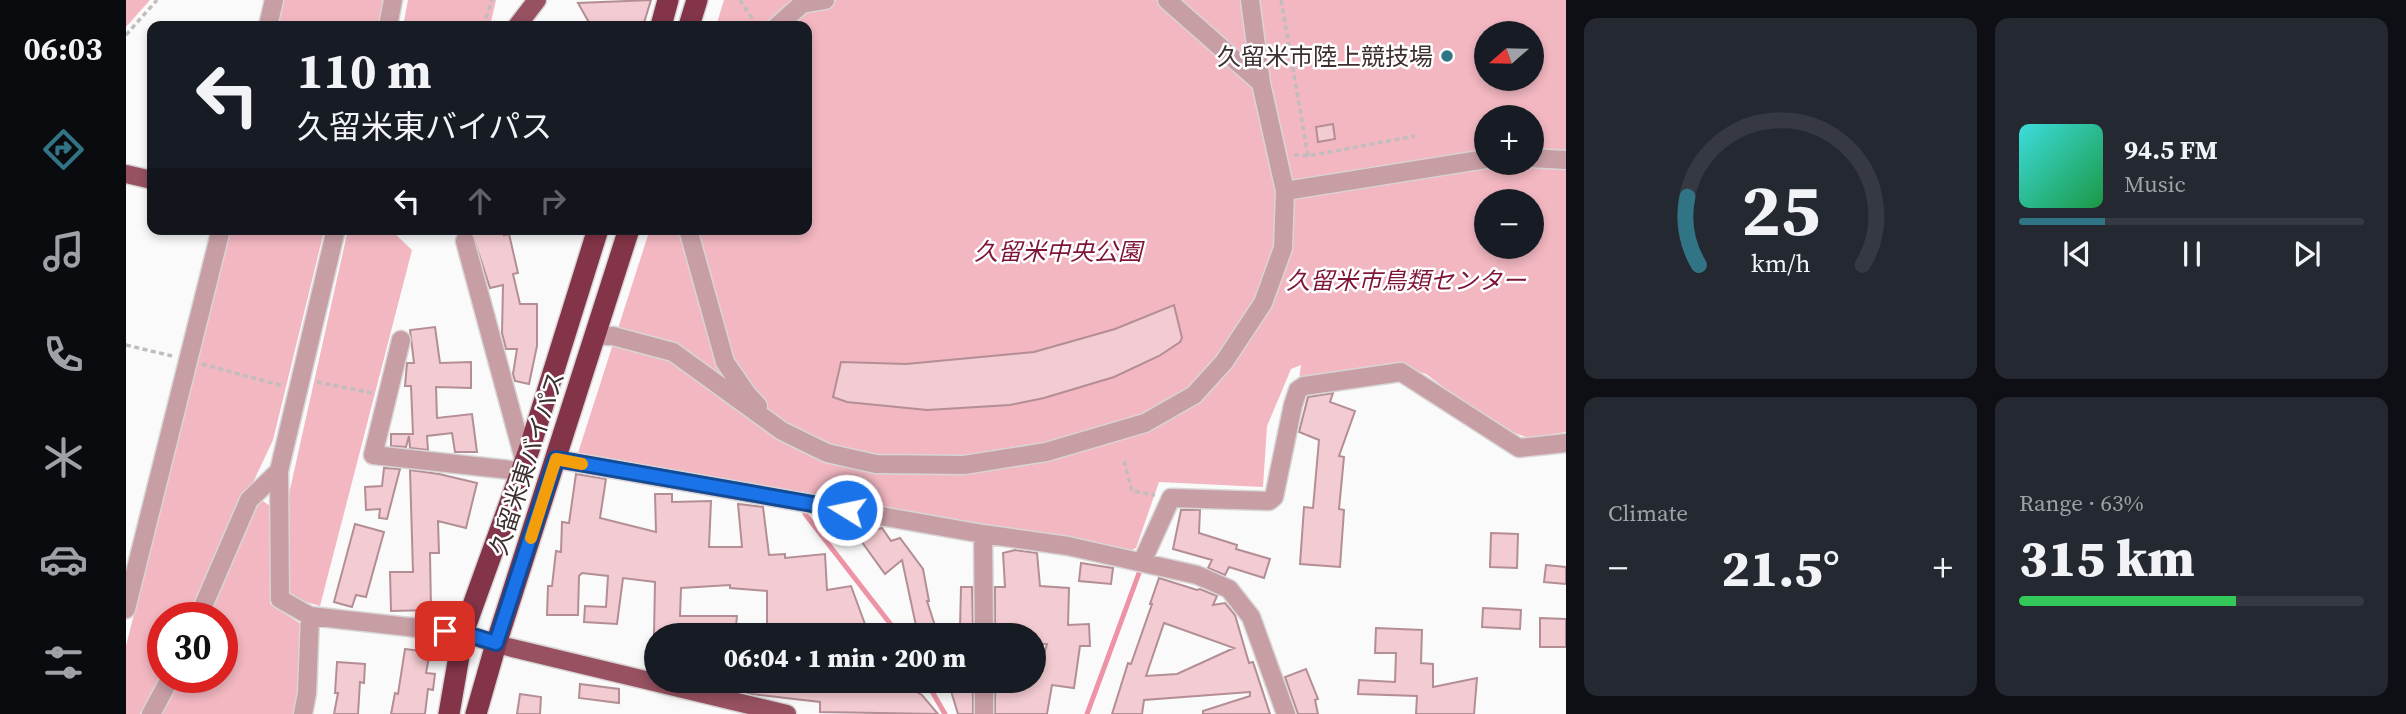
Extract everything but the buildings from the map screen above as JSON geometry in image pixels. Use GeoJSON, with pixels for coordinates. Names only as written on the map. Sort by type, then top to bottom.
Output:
{"type":"FeatureCollection","features":[{"type":"Feature","properties":{"kind":"highway"},"geometry":{"type":"LineString","coordinates":[[662,21],[668,0]]}},
{"type":"Feature","properties":{"kind":"highway"},"geometry":{"type":"LineString","coordinates":[[690,21],[696,0]]}},
{"type":"Feature","properties":{"kind":"highway","name":"久留米東バイパス"},"geometry":{"type":"LineString","coordinates":[[449,714],[463,633],[513,498],[596,235]]}},
{"type":"Feature","properties":{"kind":"highway","name":"久留米東バイパス"},"geometry":{"type":"LineString","coordinates":[[476,714],[496,643],[627,235]]}},
{"type":"Feature","properties":{"kind":"main road"},"geometry":{"type":"LineString","coordinates":[[521,21],[537,0]]}},
{"type":"Feature","properties":{"kind":"main road"},"geometry":{"type":"LineString","coordinates":[[126,174],[147,179]]}},
{"type":"Feature","properties":{"kind":"main road"},"geometry":{"type":"LineString","coordinates":[[463,633],[787,714]]}},
{"type":"Feature","properties":{"kind":"street"},"geometry":{"type":"LineString","coordinates":[[269,21],[274,0]]}},
{"type":"Feature","properties":{"kind":"street"},"geometry":{"type":"LineString","coordinates":[[389,21],[393,0]]}},
{"type":"Feature","properties":{"kind":"street"},"geometry":{"type":"LineString","coordinates":[[783,21],[802,4],[825,0]]}},
{"type":"Feature","properties":{"kind":"street"},"geometry":{"type":"LineString","coordinates":[[1167,0],[1261,83]]}},
{"type":"Feature","properties":{"kind":"street"},"geometry":{"type":"LineString","coordinates":[[596,335],[613,336],[673,352],[782,431],[827,453],[876,464],[964,465],[1046,452],[1145,423],[1194,396],[1224,362],[1264,303],[1283,248],[1285,191],[1261,83],[1250,0]]}},
{"type":"Feature","properties":{"kind":"street"},"geometry":{"type":"LineString","coordinates":[[1544,159],[1566,160]]}},
{"type":"Feature","properties":{"kind":"street"},"geometry":{"type":"LineString","coordinates":[[1285,191],[1474,161]]}},
{"type":"Feature","properties":{"kind":"street"},"geometry":{"type":"LineString","coordinates":[[126,609],[220,235]]}},
{"type":"Feature","properties":{"kind":"street"},"geometry":{"type":"LineString","coordinates":[[335,235],[279,471],[280,599],[310,616],[463,633]]}},
{"type":"Feature","properties":{"kind":"street"},"geometry":{"type":"LineString","coordinates":[[690,235],[725,362],[747,394],[782,431]]}},
{"type":"Feature","properties":{"kind":"street"},"geometry":{"type":"LineString","coordinates":[[466,242],[524,459],[513,498]]}},
{"type":"Feature","properties":{"kind":"street"},"geometry":{"type":"LineString","coordinates":[[401,340],[373,455],[520,471]]}},
{"type":"Feature","properties":{"kind":"street"},"geometry":{"type":"LineString","coordinates":[[1142,562],[1171,498],[1269,501],[1274,497],[1298,390],[1304,386],[1401,372],[1519,448],[1566,443]]}},
{"type":"Feature","properties":{"kind":"street"},"geometry":{"type":"LineString","coordinates":[[556,459],[983,534],[1068,546],[1197,575],[1229,589],[1251,617],[1286,714]]}},
{"type":"Feature","properties":{"kind":"street"},"geometry":{"type":"LineString","coordinates":[[205,602],[249,500],[279,471]]}},
{"type":"Feature","properties":{"kind":"street"},"geometry":{"type":"LineString","coordinates":[[983,534],[984,623]]}},
{"type":"Feature","properties":{"kind":"street"},"geometry":{"type":"LineString","coordinates":[[303,714],[307,693],[310,616]]}},
{"type":"Feature","properties":{"kind":"street"},"geometry":{"type":"LineString","coordinates":[[151,714],[162,693]]}},
{"type":"Feature","properties":{"kind":"street"},"geometry":{"type":"LineString","coordinates":[[984,693],[984,714]]}},
{"type":"Feature","properties":{"kind":"path"},"geometry":{"type":"LineString","coordinates":[[126,35],[157,0]]}},
{"type":"Feature","properties":{"kind":"path"},"geometry":{"type":"LineString","coordinates":[[485,21],[492,0]]}},
{"type":"Feature","properties":{"kind":"path"},"geometry":{"type":"LineString","coordinates":[[740,0],[754,21]]}},
{"type":"Feature","properties":{"kind":"path"},"geometry":{"type":"LineString","coordinates":[[1281,0],[1308,156]]}},
{"type":"Feature","properties":{"kind":"path"},"geometry":{"type":"LineString","coordinates":[[1278,155],[1308,156],[1416,136]]}},
{"type":"Feature","properties":{"kind":"path"},"geometry":{"type":"LineString","coordinates":[[126,345],[178,357]]}},
{"type":"Feature","properties":{"kind":"path"},"geometry":{"type":"LineString","coordinates":[[192,362],[300,385],[387,396]]}},
{"type":"Feature","properties":{"kind":"path"},"geometry":{"type":"LineString","coordinates":[[1124,461],[1132,491],[1171,498]]}},
{"type":"Feature","properties":{"kind":"green space"},"geometry":{"type":"Polygon","coordinates":[[[126,0],[150,0],[126,27],[126,0]]]}},
{"type":"Feature","properties":{"kind":"green space"},"geometry":{"type":"Polygon","coordinates":[[[282,0],[384,0],[380,21],[277,21],[282,0]]]}},
{"type":"Feature","properties":{"kind":"green space"},"geometry":{"type":"Polygon","coordinates":[[[408,0],[496,0],[491,21],[404,21],[408,0]]]}},
{"type":"Feature","properties":{"kind":"green space","name":"久留米中央公園"},"geometry":{"type":"Polygon","coordinates":[[[724,0],[1566,0],[1566,432],[1529,438],[1495,426],[1426,374],[1399,365],[1299,380],[1301,365],[1291,369],[1267,426],[1263,487],[1159,482],[1136,548],[1125,553],[577,456],[648,235],[812,235],[812,21],[718,21],[724,0]]]}},
{"type":"Feature","properties":{"kind":"green space"},"geometry":{"type":"Polygon","coordinates":[[[229,235],[323,235],[273,440],[197,602],[147,602],[147,693],[152,693],[140,714],[126,714],[126,646],[229,235]]]}},
{"type":"Feature","properties":{"kind":"green space"},"geometry":{"type":"Polygon","coordinates":[[[347,235],[396,235],[412,250],[320,606],[285,596],[287,503],[347,235]]]}},
{"type":"Feature","properties":{"kind":"green space"},"geometry":{"type":"Polygon","coordinates":[[[259,498],[270,506],[270,604],[304,626],[300,714],[155,714],[165,693],[238,693],[238,602],[209,602],[259,498]]]}},
{"type":"Feature","properties":{"kind":"waterway"},"geometry":{"type":"LineString","coordinates":[[805,514],[890,623]]}},
{"type":"Feature","properties":{"kind":"waterway"},"geometry":{"type":"LineString","coordinates":[[1087,714],[1139,573]]}},
{"type":"Feature","properties":{"kind":"waterway"},"geometry":{"type":"LineString","coordinates":[[933,693],[945,714]]}},
{"type":"Feature","properties":{"kind":"slow traffic"},"geometry":{"type":"LineString","coordinates":[[531,538],[556,459],[582,464]]}},
{"type":"Feature","properties":{"kind":"place","name":"久留米市陸上競技場"},"geometry":{"type":"Point","coordinates":[1447,56]}},
{"type":"Feature","properties":{"kind":"route"},"geometry":{"type":"LineString","coordinates":[[445,631],[463,633],[496,643],[556,459],[847,510]]}},
{"type":"Feature","properties":{"kind":"park label","name":"久留米市鳥類センター"},"geometry":{"type":"Point","coordinates":[1406,280]}}]}
